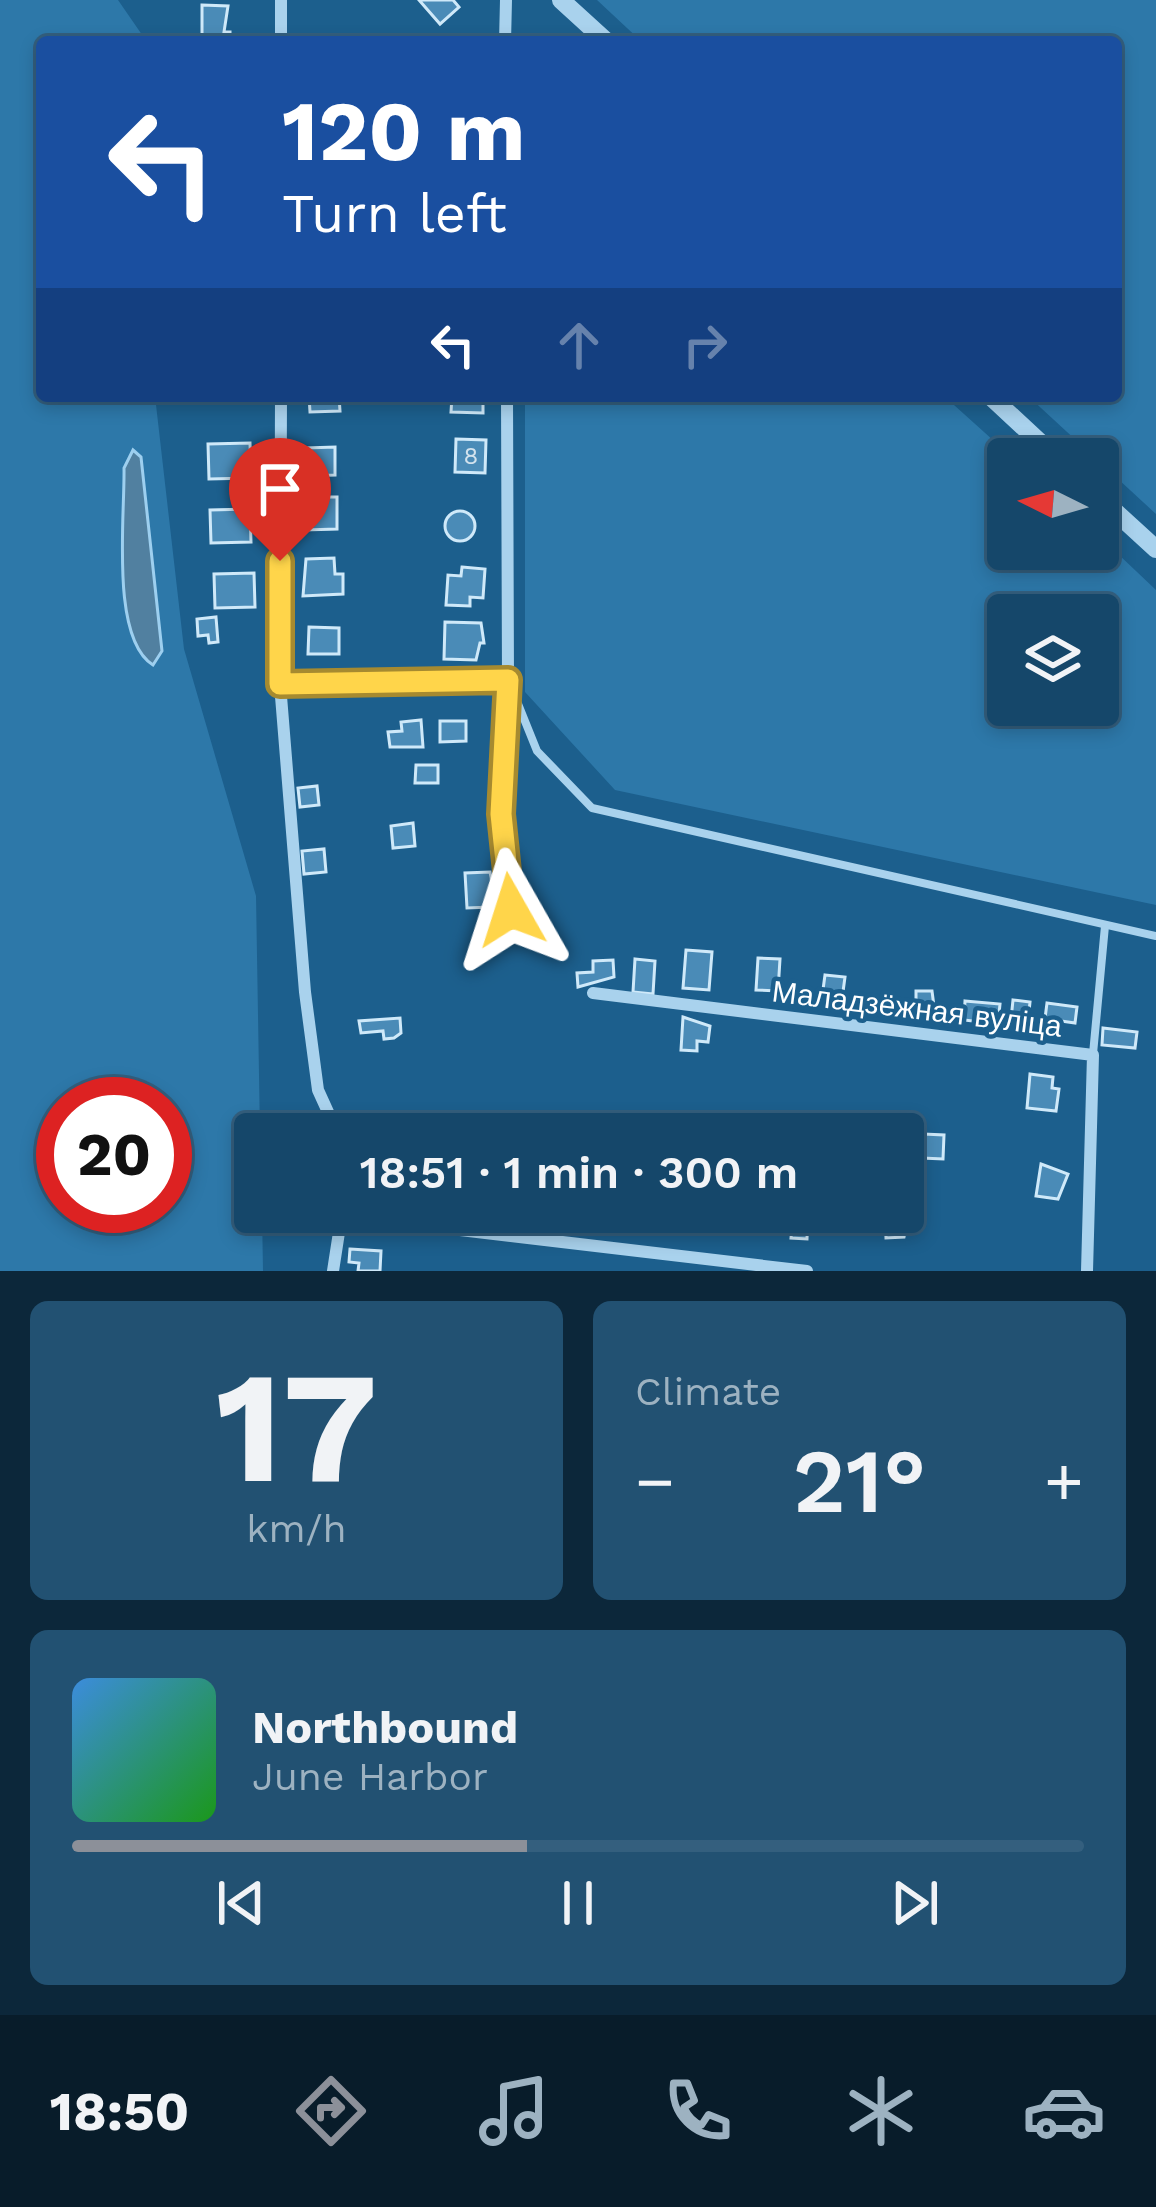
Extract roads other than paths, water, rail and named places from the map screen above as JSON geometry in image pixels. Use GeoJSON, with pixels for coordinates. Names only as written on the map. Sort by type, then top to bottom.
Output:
{"type":"FeatureCollection","features":[{"type":"Feature","properties":{"kind":"street"},"geometry":{"type":"LineString","coordinates":[[281,0],[281,36]]}},
{"type":"Feature","properties":{"kind":"street"},"geometry":{"type":"LineString","coordinates":[[505,36],[506,0]]}},
{"type":"Feature","properties":{"kind":"street"},"geometry":{"type":"LineString","coordinates":[[561,0],[600,36]]}},
{"type":"Feature","properties":{"kind":"street"},"geometry":{"type":"LineString","coordinates":[[281,402],[280,684],[318,1090],[328,1113]]}},
{"type":"Feature","properties":{"kind":"street"},"geometry":{"type":"LineString","coordinates":[[280,684],[508,680],[507,402]]}},
{"type":"Feature","properties":{"kind":"street"},"geometry":{"type":"LineString","coordinates":[[996,402],[1035,438]]}},
{"type":"Feature","properties":{"kind":"street"},"geometry":{"type":"LineString","coordinates":[[1119,515],[1156,549]]}},
{"type":"Feature","properties":{"kind":"street","name":"Маладзёжная вуліца"},"geometry":{"type":"LineString","coordinates":[[593,993],[1093,1055],[1087,1271]]}},
{"type":"Feature","properties":{"kind":"street"},"geometry":{"type":"LineString","coordinates":[[333,1271],[339,1233]]}},
{"type":"Feature","properties":{"kind":"street"},"geometry":{"type":"LineString","coordinates":[[497,1233],[807,1271]]}},
{"type":"Feature","properties":{"kind":"lane"},"geometry":{"type":"LineString","coordinates":[[508,680],[501,814],[511,910]]}},
{"type":"Feature","properties":{"kind":"lane"},"geometry":{"type":"LineString","coordinates":[[508,680],[537,751],[592,808],[1156,936]]}},
{"type":"Feature","properties":{"kind":"lane"},"geometry":{"type":"LineString","coordinates":[[1093,1055],[1106,926]]}}]}
